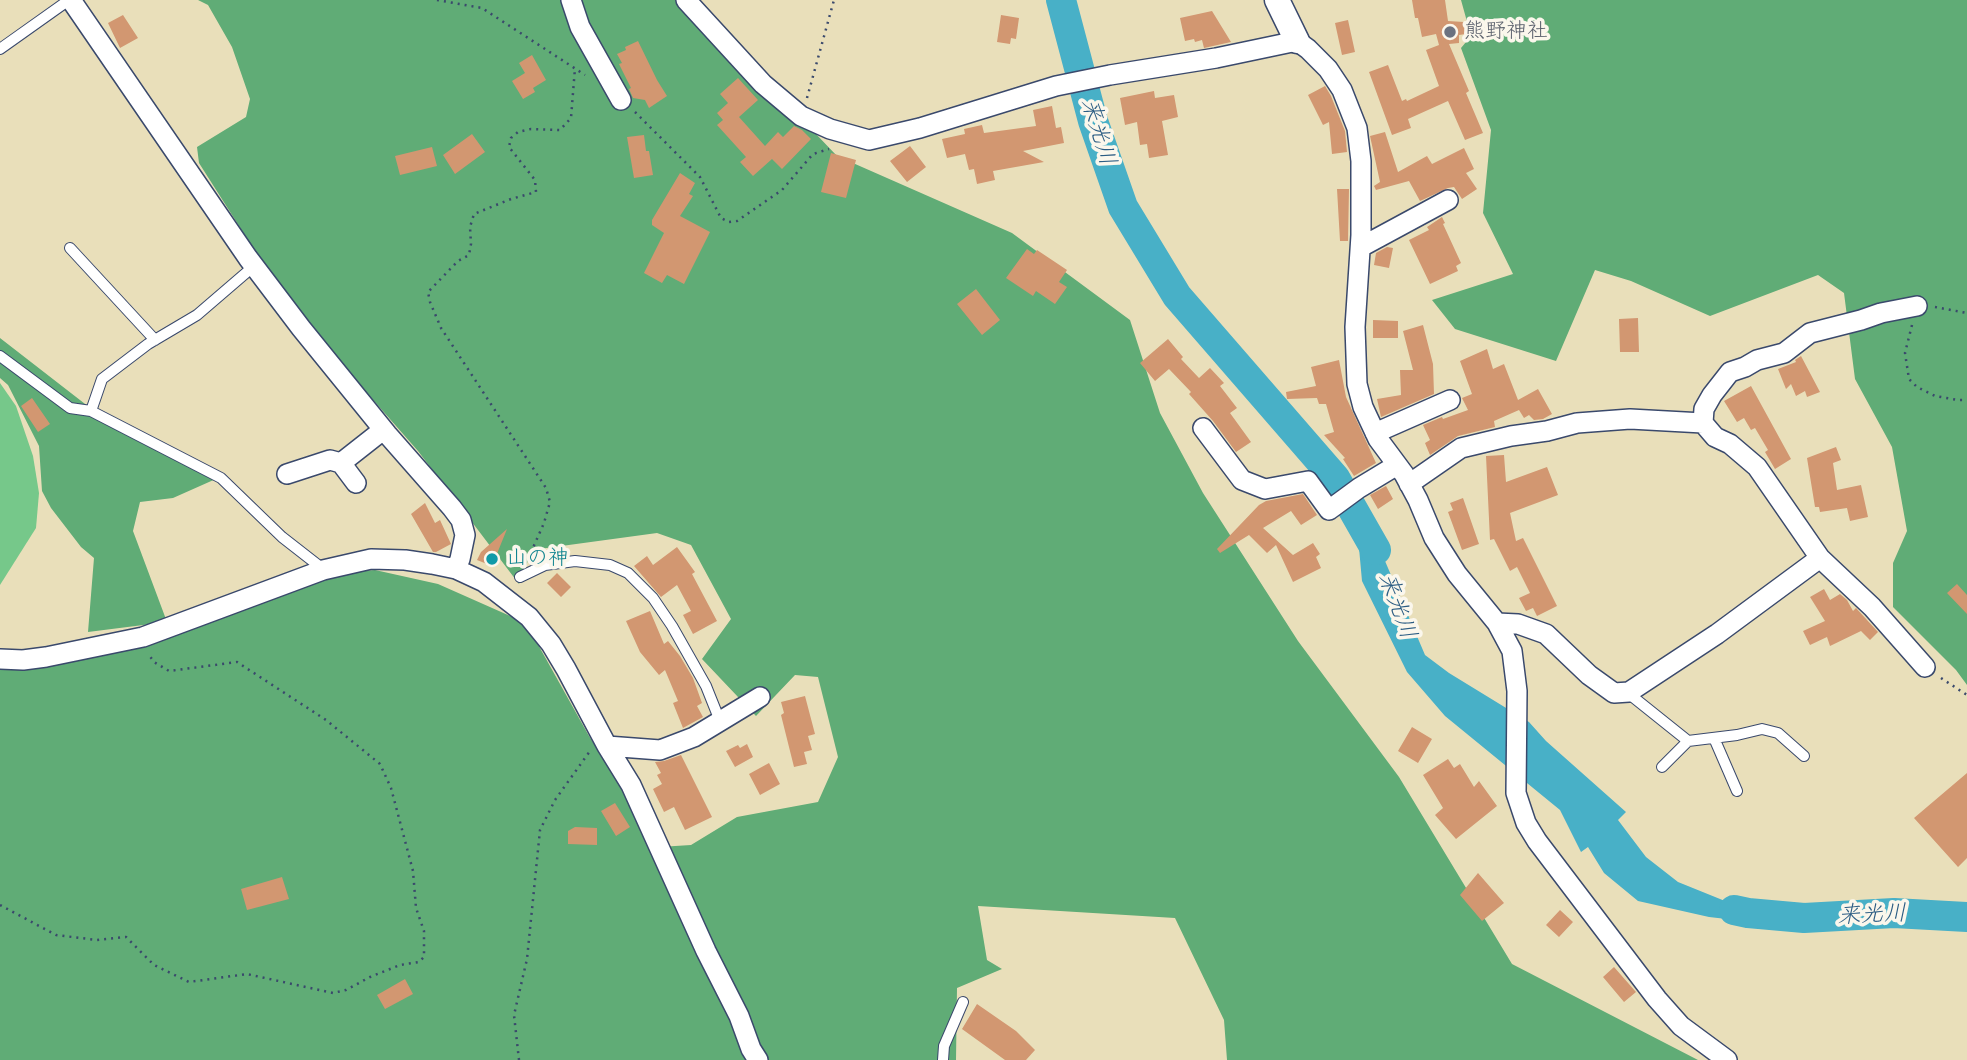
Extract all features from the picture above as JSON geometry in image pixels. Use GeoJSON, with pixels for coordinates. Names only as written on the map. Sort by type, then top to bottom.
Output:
{"type":"FeatureCollection","features":[{"type":"Feature","properties":{"kind":"street"},"geometry":{"type":"LineString","coordinates":[[70,0],[254,266],[383,430],[453,508],[461,520],[465,535],[456,569]]}},
{"type":"Feature","properties":{"kind":"street"},"geometry":{"type":"LineString","coordinates":[[571,0],[580,27],[621,100]]}},
{"type":"Feature","properties":{"kind":"street"},"geometry":{"type":"LineString","coordinates":[[686,0],[763,84],[801,116],[830,129],[869,140],[920,128],[1056,86],[1297,41]]}},
{"type":"Feature","properties":{"kind":"street"},"geometry":{"type":"LineString","coordinates":[[1277,0],[1297,41],[1308,49],[1335,79],[1357,128],[1361,247],[1355,327],[1357,384],[1363,407],[1418,500],[1434,538],[1457,574],[1497,623],[1512,651],[1517,691],[1516,793],[1526,823],[1657,999],[1681,1026],[1727,1060]]}},
{"type":"Feature","properties":{"kind":"street"},"geometry":{"type":"LineString","coordinates":[[1361,247],[1448,200]]}},
{"type":"Feature","properties":{"kind":"street"},"geometry":{"type":"LineString","coordinates":[[1917,306],[1810,332],[1784,353],[1757,360],[1730,372],[1704,409],[1703,423],[1715,437],[1730,444],[1757,467],[1820,558],[1872,607],[1925,667]]}},
{"type":"Feature","properties":{"kind":"street"},"geometry":{"type":"LineString","coordinates":[[1376,433],[1450,400]]}},
{"type":"Feature","properties":{"kind":"street"},"geometry":{"type":"LineString","coordinates":[[1409,484],[1461,448],[1511,436],[1577,423],[1630,419],[1703,423]]}},
{"type":"Feature","properties":{"kind":"street"},"geometry":{"type":"LineString","coordinates":[[1203,428],[1242,480],[1265,489],[1308,481],[1329,510],[1397,465]]}},
{"type":"Feature","properties":{"kind":"street"},"geometry":{"type":"LineString","coordinates":[[341,463],[383,430]]}},
{"type":"Feature","properties":{"kind":"street"},"geometry":{"type":"LineString","coordinates":[[287,474],[330,460],[341,463],[356,483]]}},
{"type":"Feature","properties":{"kind":"street"},"geometry":{"type":"LineString","coordinates":[[1497,623],[1518,624],[1546,634],[1589,675],[1614,693],[1627,692],[1717,634],[1820,558]]}},
{"type":"Feature","properties":{"kind":"street"},"geometry":{"type":"LineString","coordinates":[[0,659],[46,657],[137,638],[323,570],[371,559],[405,560],[456,569],[484,582],[529,617],[551,644],[631,785],[758,1060]]}},
{"type":"Feature","properties":{"kind":"street"},"geometry":{"type":"LineString","coordinates":[[607,746],[660,750],[694,737],[760,697]]}},
{"type":"Feature","properties":{"kind":"lane"},"geometry":{"type":"LineString","coordinates":[[0,49],[70,0]]}},
{"type":"Feature","properties":{"kind":"lane"},"geometry":{"type":"LineString","coordinates":[[70,248],[155,340]]}},
{"type":"Feature","properties":{"kind":"lane"},"geometry":{"type":"LineString","coordinates":[[91,411],[102,379],[155,340],[197,315],[254,266]]}},
{"type":"Feature","properties":{"kind":"lane"},"geometry":{"type":"LineString","coordinates":[[0,356],[70,408],[91,411],[221,478],[282,537],[323,570]]}},
{"type":"Feature","properties":{"kind":"lane"},"geometry":{"type":"LineString","coordinates":[[520,577],[545,565],[575,561],[610,565],[628,573],[653,598],[673,626],[706,686],[720,721]]}},
{"type":"Feature","properties":{"kind":"lane"},"geometry":{"type":"LineString","coordinates":[[1627,692],[1688,741]]}},
{"type":"Feature","properties":{"kind":"lane"},"geometry":{"type":"LineString","coordinates":[[1662,767],[1688,741],[1762,729],[1778,733],[1804,756]]}},
{"type":"Feature","properties":{"kind":"lane"},"geometry":{"type":"LineString","coordinates":[[1714,738],[1737,791]]}},
{"type":"Feature","properties":{"kind":"lane"},"geometry":{"type":"LineString","coordinates":[[943,1060],[944,1045],[962,1002]]}},
{"type":"Feature","properties":{"kind":"path"},"geometry":{"type":"LineString","coordinates":[[437,0],[482,8],[593,81]]}},
{"type":"Feature","properties":{"kind":"path"},"geometry":{"type":"LineString","coordinates":[[801,116],[834,0]]}},
{"type":"Feature","properties":{"kind":"path"},"geometry":{"type":"LineString","coordinates":[[520,577],[544,523],[550,502],[546,488],[441,328],[428,292],[458,261],[469,255],[470,227],[474,214],[536,192],[535,180],[509,147],[511,138],[517,132],[531,129],[560,130],[571,118],[575,68]]}},
{"type":"Feature","properties":{"kind":"path"},"geometry":{"type":"LineString","coordinates":[[621,100],[700,177],[721,218],[729,222],[737,221],[782,190],[813,154],[834,148]]}},
{"type":"Feature","properties":{"kind":"path"},"geometry":{"type":"LineString","coordinates":[[1967,313],[1917,306],[1905,353],[1909,379],[1917,387],[1935,396],[1967,400]]}},
{"type":"Feature","properties":{"kind":"path"},"geometry":{"type":"LineString","coordinates":[[0,905],[56,935],[97,940],[126,937],[155,965],[189,982],[247,974],[333,993],[346,990],[400,965],[419,962],[424,957],[424,931],[416,908],[413,872],[391,788],[380,764],[326,720],[237,662],[169,671],[154,662],[137,638]]}},
{"type":"Feature","properties":{"kind":"path"},"geometry":{"type":"LineString","coordinates":[[1925,667],[1967,695]]}},
{"type":"Feature","properties":{"kind":"path"},"geometry":{"type":"LineString","coordinates":[[519,1060],[514,1015],[527,959],[540,830],[555,800],[589,751],[607,746]]}},
{"type":"Feature","properties":{"kind":"green space"},"geometry":{"type":"Polygon","coordinates":[[[198,0],[688,0],[837,156],[1012,233],[1130,320],[1160,413],[1203,493],[1298,641],[1399,777],[1512,964],[1698,1060],[1227,1060],[1224,1020],[1175,918],[978,906],[987,960],[1002,969],[957,988],[956,1060],[0,1060],[0,661],[178,622],[301,575],[375,570],[438,584],[526,623],[589,736],[659,847],[691,845],[737,817],[818,802],[838,757],[818,677],[795,675],[756,716],[702,659],[731,619],[691,545],[657,533],[532,550],[519,584],[418,451],[288,303],[199,163],[197,147],[246,117],[250,99],[232,47],[208,5],[198,0]]]}},
{"type":"Feature","properties":{"kind":"green space"},"geometry":{"type":"Polygon","coordinates":[[[1461,0],[1967,0],[1967,685],[1956,670],[1893,607],[1893,563],[1907,531],[1892,447],[1855,379],[1844,293],[1818,275],[1710,316],[1631,281],[1595,270],[1556,361],[1455,329],[1432,300],[1513,274],[1483,213],[1491,130],[1461,48],[1471,36],[1461,0]]]}},
{"type":"Feature","properties":{"kind":"green space"},"geometry":{"type":"Polygon","coordinates":[[[0,338],[98,414],[218,478],[173,498],[140,502],[133,531],[167,622],[88,632],[94,558],[81,547],[51,508],[42,491],[39,446],[8,385],[0,378],[0,338]]]}},
{"type":"Feature","properties":{"kind":"green space"},"geometry":{"type":"Polygon","coordinates":[[[0,383],[16,406],[33,456],[39,493],[36,528],[0,585],[0,383]]]}},
{"type":"Feature","properties":{"kind":"water"},"geometry":{"type":"Polygon","coordinates":[[[1356,515],[1368,521],[1425,655],[1449,673],[1529,722],[1546,741],[1626,812],[1618,820],[1646,857],[1678,882],[1725,901],[1785,912],[1753,922],[1709,917],[1638,901],[1604,873],[1588,847],[1581,852],[1560,810],[1445,716],[1407,672],[1362,581],[1356,515]]]}},
{"type":"Feature","properties":{"kind":"building"},"geometry":{"type":"Polygon","coordinates":[[[1412,0],[1445,0],[1448,21],[1464,22],[1466,34],[1459,35],[1459,43],[1449,44],[1483,133],[1465,140],[1448,101],[1408,119],[1411,128],[1392,135],[1369,72],[1388,65],[1402,101],[1439,86],[1426,50],[1439,45],[1436,34],[1422,37],[1412,0]]]}},
{"type":"Feature","properties":{"kind":"building"},"geometry":{"type":"Polygon","coordinates":[[[1212,11],[1231,42],[1204,48],[1202,40],[1185,41],[1180,18],[1212,11]]]}},
{"type":"Feature","properties":{"kind":"building"},"geometry":{"type":"Polygon","coordinates":[[[123,15],[138,38],[120,48],[108,23],[123,15]]]}},
{"type":"Feature","properties":{"kind":"building"},"geometry":{"type":"Polygon","coordinates":[[[1001,15],[1019,18],[1016,39],[1011,38],[1010,44],[997,42],[1001,15]]]}},
{"type":"Feature","properties":{"kind":"building"},"geometry":{"type":"Polygon","coordinates":[[[1348,20],[1355,52],[1342,55],[1335,23],[1348,20]]]}},
{"type":"Feature","properties":{"kind":"building"},"geometry":{"type":"Polygon","coordinates":[[[638,41],[667,96],[649,108],[645,100],[633,98],[617,54],[638,41]]]}},
{"type":"Feature","properties":{"kind":"building"},"geometry":{"type":"Polygon","coordinates":[[[532,55],[546,80],[533,88],[535,92],[523,99],[512,81],[525,73],[519,63],[532,55]]]}},
{"type":"Feature","properties":{"kind":"building"},"geometry":{"type":"Polygon","coordinates":[[[738,78],[758,100],[739,117],[765,146],[778,132],[783,137],[794,126],[811,139],[782,169],[772,159],[753,176],[740,162],[746,157],[717,125],[723,120],[717,113],[728,103],[720,94],[738,78]]]}},
{"type":"Feature","properties":{"kind":"building"},"geometry":{"type":"Polygon","coordinates":[[[1325,86],[1345,131],[1347,152],[1332,154],[1329,122],[1323,125],[1308,95],[1325,86]]]}},
{"type":"Feature","properties":{"kind":"building"},"geometry":{"type":"Polygon","coordinates":[[[1154,91],[1155,98],[1174,95],[1178,117],[1162,121],[1168,155],[1149,158],[1147,144],[1140,145],[1137,122],[1125,125],[1120,98],[1154,91]]]}},
{"type":"Feature","properties":{"kind":"building"},"geometry":{"type":"Polygon","coordinates":[[[1052,106],[1056,128],[1061,127],[1064,143],[1023,151],[1044,162],[993,171],[995,180],[977,184],[974,169],[969,170],[965,154],[947,158],[942,139],[965,134],[964,129],[982,125],[984,133],[1036,126],[1033,110],[1052,106]]]}},
{"type":"Feature","properties":{"kind":"building"},"geometry":{"type":"Polygon","coordinates":[[[1385,132],[1398,172],[1427,156],[1432,164],[1464,148],[1474,169],[1466,173],[1477,189],[1462,199],[1454,187],[1448,188],[1420,201],[1409,181],[1376,190],[1374,186],[1380,182],[1370,136],[1385,132]]]}},
{"type":"Feature","properties":{"kind":"building"},"geometry":{"type":"Polygon","coordinates":[[[472,134],[485,152],[455,174],[443,155],[472,134]]]}},
{"type":"Feature","properties":{"kind":"building"},"geometry":{"type":"Polygon","coordinates":[[[644,135],[653,175],[634,178],[627,137],[644,135]]]}},
{"type":"Feature","properties":{"kind":"building"},"geometry":{"type":"Polygon","coordinates":[[[910,146],[926,167],[907,182],[890,161],[910,146]]]}},
{"type":"Feature","properties":{"kind":"building"},"geometry":{"type":"Polygon","coordinates":[[[432,147],[437,166],[400,175],[395,156],[432,147]]]}},
{"type":"Feature","properties":{"kind":"building"},"geometry":{"type":"Polygon","coordinates":[[[831,153],[856,160],[846,198],[821,192],[831,153]]]}},
{"type":"Feature","properties":{"kind":"building"},"geometry":{"type":"Polygon","coordinates":[[[680,173],[695,183],[689,194],[693,196],[680,216],[710,232],[684,284],[667,275],[662,283],[644,273],[664,233],[652,225],[652,220],[680,173]]]}},
{"type":"Feature","properties":{"kind":"building"},"geometry":{"type":"Polygon","coordinates":[[[1337,189],[1349,189],[1348,241],[1340,241],[1337,189]]]}},
{"type":"Feature","properties":{"kind":"building"},"geometry":{"type":"Polygon","coordinates":[[[1442,217],[1461,263],[1456,266],[1458,271],[1430,284],[1409,240],[1429,230],[1427,227],[1442,217]]]}},
{"type":"Feature","properties":{"kind":"building"},"geometry":{"type":"Polygon","coordinates":[[[1387,247],[1393,248],[1389,268],[1374,265],[1376,253],[1387,247]]]}},
{"type":"Feature","properties":{"kind":"building"},"geometry":{"type":"Polygon","coordinates":[[[1027,249],[1034,254],[1037,250],[1067,270],[1059,282],[1067,287],[1055,304],[1036,291],[1033,296],[1006,278],[1027,249]]]}},
{"type":"Feature","properties":{"kind":"building"},"geometry":{"type":"Polygon","coordinates":[[[976,289],[1000,320],[982,335],[957,304],[976,289]]]}},
{"type":"Feature","properties":{"kind":"building"},"geometry":{"type":"Polygon","coordinates":[[[1638,318],[1639,352],[1620,352],[1619,319],[1638,318]]]}},
{"type":"Feature","properties":{"kind":"building"},"geometry":{"type":"Polygon","coordinates":[[[1373,320],[1398,321],[1398,338],[1373,338],[1373,320]]]}},
{"type":"Feature","properties":{"kind":"building"},"geometry":{"type":"Polygon","coordinates":[[[1423,325],[1433,364],[1434,394],[1381,417],[1377,399],[1401,395],[1400,370],[1413,370],[1403,331],[1423,325]]]}},
{"type":"Feature","properties":{"kind":"building"},"geometry":{"type":"Polygon","coordinates":[[[1168,339],[1183,357],[1181,359],[1199,378],[1210,368],[1224,383],[1220,386],[1237,408],[1230,413],[1251,442],[1236,452],[1189,394],[1191,392],[1169,369],[1155,381],[1140,363],[1168,339]]]}},
{"type":"Feature","properties":{"kind":"building"},"geometry":{"type":"Polygon","coordinates":[[[1487,349],[1493,369],[1504,364],[1518,400],[1538,389],[1552,414],[1534,420],[1529,415],[1524,418],[1519,410],[1494,421],[1495,427],[1458,436],[1430,455],[1425,443],[1430,440],[1423,425],[1468,410],[1462,398],[1472,394],[1460,361],[1487,349]]]}},
{"type":"Feature","properties":{"kind":"building"},"geometry":{"type":"Polygon","coordinates":[[[1801,356],[1820,392],[1807,397],[1805,391],[1796,396],[1791,384],[1786,389],[1778,369],[1796,362],[1801,356]]]}},
{"type":"Feature","properties":{"kind":"building"},"geometry":{"type":"Polygon","coordinates":[[[1339,360],[1346,397],[1376,463],[1354,476],[1343,459],[1345,458],[1324,435],[1334,432],[1326,404],[1319,404],[1317,398],[1287,399],[1286,392],[1316,386],[1311,367],[1339,360]]]}},
{"type":"Feature","properties":{"kind":"building"},"geometry":{"type":"Polygon","coordinates":[[[1751,386],[1791,459],[1775,469],[1755,428],[1751,430],[1744,418],[1737,422],[1724,401],[1751,386]]]}},
{"type":"Feature","properties":{"kind":"building"},"geometry":{"type":"Polygon","coordinates":[[[32,398],[50,424],[38,432],[21,406],[32,398]]]}},
{"type":"Feature","properties":{"kind":"building"},"geometry":{"type":"Polygon","coordinates":[[[1836,447],[1841,460],[1833,463],[1837,490],[1861,485],[1868,517],[1850,521],[1847,508],[1820,512],[1819,507],[1815,507],[1807,458],[1836,447]]]}},
{"type":"Feature","properties":{"kind":"building"},"geometry":{"type":"Polygon","coordinates":[[[1504,455],[1506,482],[1547,467],[1558,495],[1510,513],[1516,541],[1523,538],[1557,606],[1537,616],[1533,608],[1526,611],[1519,598],[1530,593],[1517,567],[1510,571],[1494,539],[1490,540],[1486,456],[1504,455]]]}},
{"type":"Feature","properties":{"kind":"building"},"geometry":{"type":"Polygon","coordinates":[[[1386,486],[1393,499],[1378,509],[1370,495],[1386,486]]]}},
{"type":"Feature","properties":{"kind":"building"},"geometry":{"type":"Polygon","coordinates":[[[1303,494],[1317,515],[1301,525],[1291,511],[1263,528],[1293,555],[1313,543],[1320,554],[1316,557],[1321,568],[1293,582],[1276,545],[1267,553],[1249,535],[1220,553],[1217,549],[1259,505],[1266,501],[1303,494]]]}},
{"type":"Feature","properties":{"kind":"building"},"geometry":{"type":"Polygon","coordinates":[[[1463,498],[1479,544],[1462,550],[1448,512],[1453,510],[1450,503],[1463,498]]]}},
{"type":"Feature","properties":{"kind":"building"},"geometry":{"type":"Polygon","coordinates":[[[425,503],[435,523],[440,520],[451,544],[436,552],[433,552],[411,514],[425,503]]]}},
{"type":"Feature","properties":{"kind":"building"},"geometry":{"type":"Polygon","coordinates":[[[507,529],[492,566],[477,560],[481,552],[507,529]]]}},
{"type":"Feature","properties":{"kind":"building"},"geometry":{"type":"Polygon","coordinates":[[[677,547],[695,572],[692,574],[717,621],[693,634],[683,615],[691,611],[677,585],[661,597],[634,566],[647,556],[653,565],[677,547]]]}},
{"type":"Feature","properties":{"kind":"building"},"geometry":{"type":"Polygon","coordinates":[[[557,573],[571,587],[561,597],[547,583],[557,573]]]}},
{"type":"Feature","properties":{"kind":"building"},"geometry":{"type":"Polygon","coordinates":[[[1957,584],[1967,595],[1967,614],[1947,593],[1957,584]]]}},
{"type":"Feature","properties":{"kind":"building"},"geometry":{"type":"Polygon","coordinates":[[[1824,589],[1830,600],[1840,594],[1853,611],[1856,608],[1878,632],[1870,640],[1861,631],[1830,646],[1827,637],[1810,645],[1803,631],[1825,621],[1810,597],[1824,589]]]}},
{"type":"Feature","properties":{"kind":"building"},"geometry":{"type":"Polygon","coordinates":[[[650,611],[664,644],[668,641],[693,678],[702,703],[697,706],[703,717],[683,728],[673,703],[678,701],[665,670],[659,675],[640,652],[626,621],[650,611]]]}},
{"type":"Feature","properties":{"kind":"building"},"geometry":{"type":"Polygon","coordinates":[[[805,696],[815,734],[808,736],[812,750],[804,752],[807,764],[794,767],[781,715],[784,713],[781,702],[805,696]]]}},
{"type":"Feature","properties":{"kind":"building"},"geometry":{"type":"Polygon","coordinates":[[[1412,727],[1432,739],[1418,763],[1398,751],[1412,727]]]}},
{"type":"Feature","properties":{"kind":"building"},"geometry":{"type":"Polygon","coordinates":[[[747,744],[753,757],[735,767],[726,751],[747,744]]]}},
{"type":"Feature","properties":{"kind":"building"},"geometry":{"type":"Polygon","coordinates":[[[681,755],[712,817],[685,830],[674,807],[664,812],[653,789],[662,784],[657,775],[661,773],[655,762],[681,755]]]}},
{"type":"Feature","properties":{"kind":"building"},"geometry":{"type":"Polygon","coordinates":[[[1448,759],[1454,768],[1460,764],[1474,787],[1479,781],[1497,806],[1456,839],[1435,815],[1443,808],[1423,775],[1448,759]]]}},
{"type":"Feature","properties":{"kind":"building"},"geometry":{"type":"Polygon","coordinates":[[[769,763],[780,784],[760,795],[749,774],[769,763]]]}},
{"type":"Feature","properties":{"kind":"building"},"geometry":{"type":"Polygon","coordinates":[[[1967,773],[1967,858],[1958,867],[1914,818],[1967,773]]]}},
{"type":"Feature","properties":{"kind":"building"},"geometry":{"type":"Polygon","coordinates":[[[615,803],[630,827],[616,836],[601,811],[615,803]]]}},
{"type":"Feature","properties":{"kind":"building"},"geometry":{"type":"Polygon","coordinates":[[[575,827],[597,828],[597,845],[568,844],[568,831],[575,827]]]}},
{"type":"Feature","properties":{"kind":"building"},"geometry":{"type":"Polygon","coordinates":[[[1478,873],[1504,903],[1482,921],[1460,895],[1478,873]]]}},
{"type":"Feature","properties":{"kind":"building"},"geometry":{"type":"Polygon","coordinates":[[[282,877],[289,899],[247,910],[241,889],[282,877]]]}},
{"type":"Feature","properties":{"kind":"building"},"geometry":{"type":"Polygon","coordinates":[[[1560,910],[1573,922],[1559,937],[1546,925],[1560,910]]]}},
{"type":"Feature","properties":{"kind":"building"},"geometry":{"type":"Polygon","coordinates":[[[1614,967],[1636,992],[1624,1002],[1603,977],[1614,967]]]}},
{"type":"Feature","properties":{"kind":"building"},"geometry":{"type":"Polygon","coordinates":[[[405,979],[413,994],[385,1009],[377,995],[405,979]]]}},
{"type":"Feature","properties":{"kind":"building"},"geometry":{"type":"Polygon","coordinates":[[[977,1004],[1016,1031],[1035,1050],[1026,1060],[1005,1060],[962,1029],[977,1004]]]}},
{"type":"Feature","properties":{"kind":"waterway","name":"来光川"},"geometry":{"type":"LineString","coordinates":[[1061,0],[1093,121],[1123,207],[1177,296],[1335,478],[1376,550]]}},
{"type":"Feature","properties":{"kind":"waterway","name":"来光川"},"geometry":{"type":"LineString","coordinates":[[1734,910],[1804,918],[1894,913],[1967,917]]}},
{"type":"Feature","properties":{"kind":"place","name":"熊野神社"},"geometry":{"type":"Point","coordinates":[1450,32]}},
{"type":"Feature","properties":{"kind":"place","name":"山の神"},"geometry":{"type":"Point","coordinates":[492,559]}}]}
